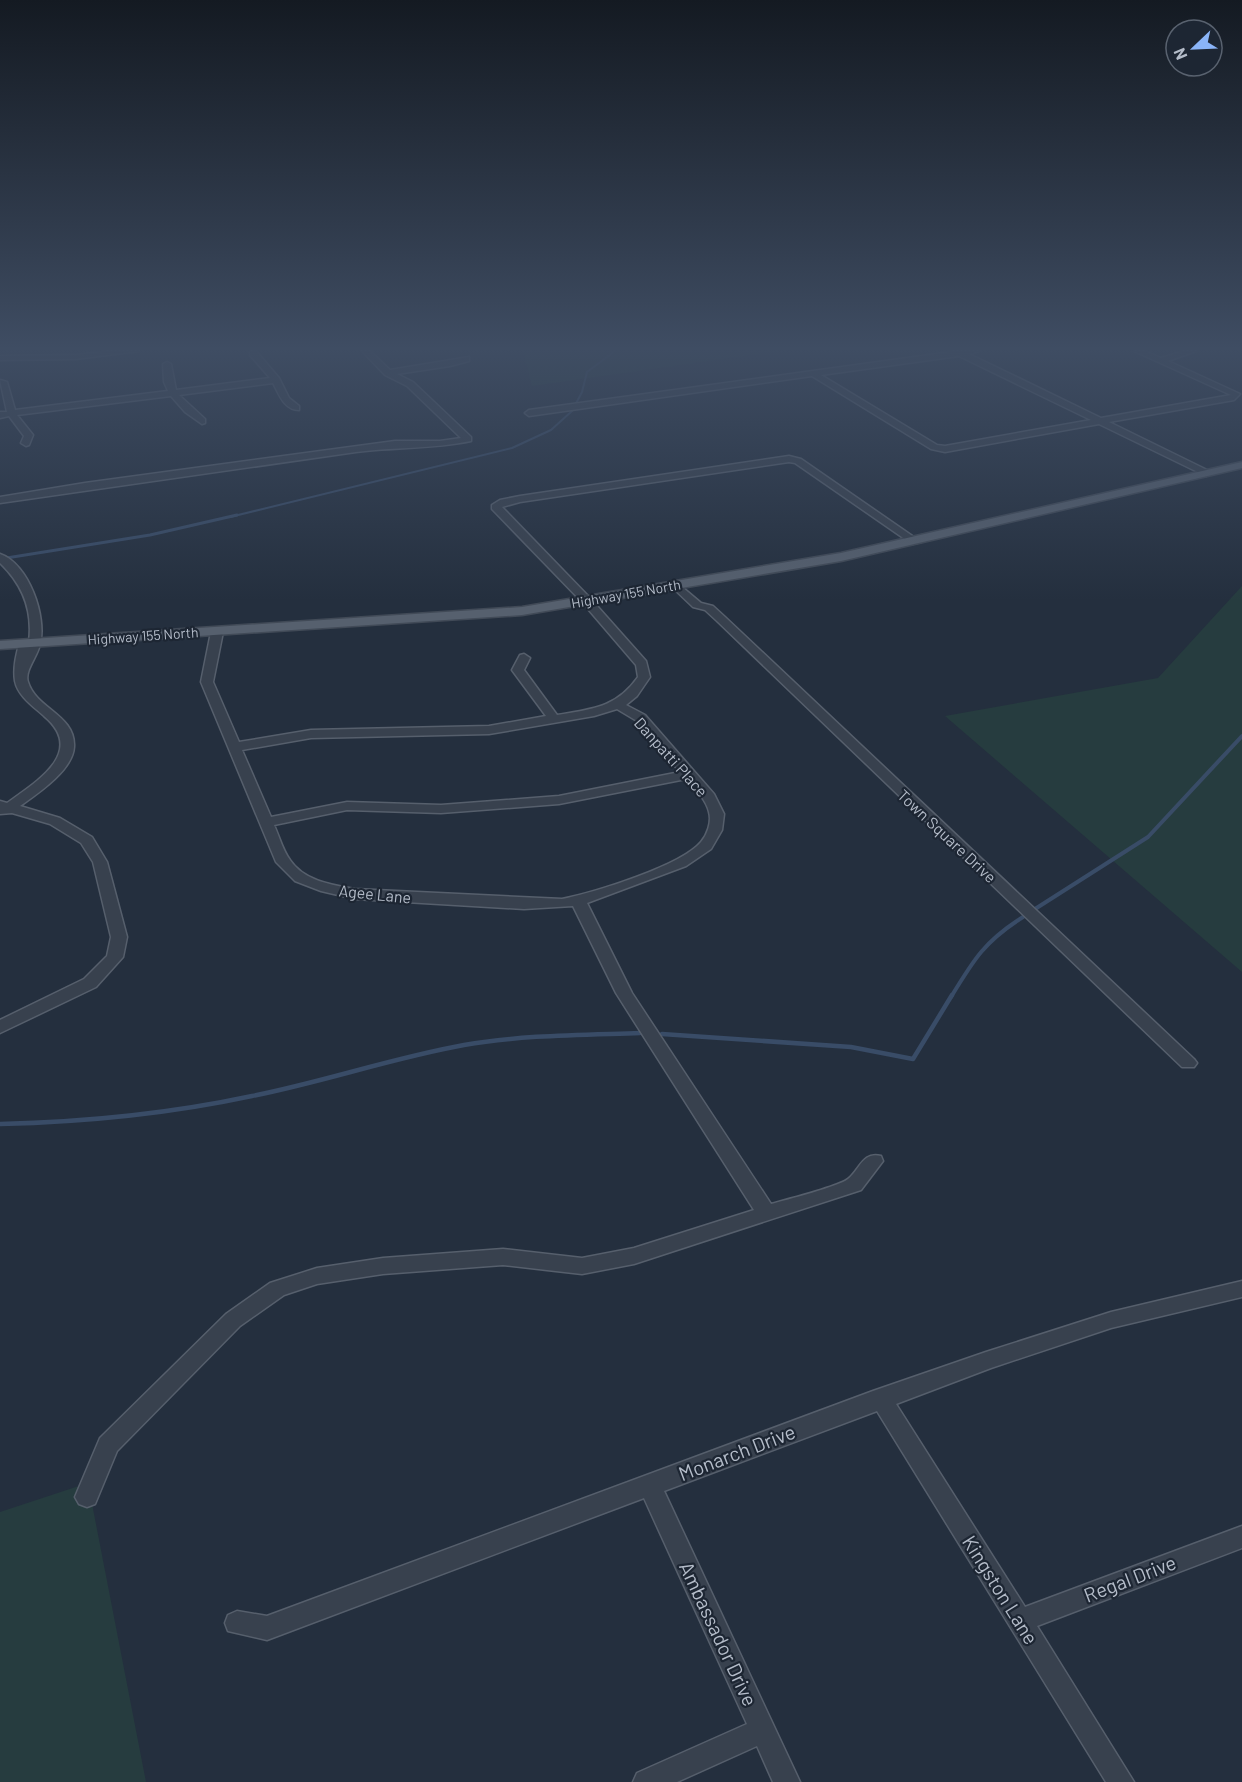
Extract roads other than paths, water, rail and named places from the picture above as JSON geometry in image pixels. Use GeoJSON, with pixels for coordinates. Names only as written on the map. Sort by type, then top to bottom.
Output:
{"type":"FeatureCollection","features":[{"type":"Feature","properties":{"kind":"main road","name":"Highway 155 North"},"geometry":{"type":"LineString","coordinates":[[0,645],[473,616],[586,600],[916,542],[1242,465]]}},
{"type":"Feature","properties":{"kind":"street"},"geometry":{"type":"LineString","coordinates":[[26,443],[28,434]]}},
{"type":"Feature","properties":{"kind":"street"},"geometry":{"type":"LineString","coordinates":[[0,500],[84,486],[395,444],[440,444],[468,439],[463,434]]}},
{"type":"Feature","properties":{"kind":"street"},"geometry":{"type":"LineString","coordinates":[[913,434],[934,447],[959,447],[1027,434]]}},
{"type":"Feature","properties":{"kind":"street"},"geometry":{"type":"LineString","coordinates":[[1124,434],[1206,473]]}},
{"type":"Feature","properties":{"kind":"street"},"geometry":{"type":"LineString","coordinates":[[586,600],[496,507],[503,502],[520,499],[789,459],[798,461],[916,542]]}},
{"type":"Feature","properties":{"kind":"street"},"geometry":{"type":"LineString","coordinates":[[0,557],[24,581],[32,597],[32,659],[21,674],[25,693],[63,727],[68,738],[68,749],[52,775],[3,809]]}},
{"type":"Feature","properties":{"kind":"street","name":"Town Square Drive"},"geometry":{"type":"LineString","coordinates":[[682,584],[697,605],[709,608],[1188,1062]]}},
{"type":"Feature","properties":{"kind":"street","name":"Danpatti Place"},"geometry":{"type":"LineString","coordinates":[[578,900],[636,882],[681,863],[706,846],[716,830],[717,814],[708,797],[641,718],[618,705],[633,693],[644,677],[642,664],[586,600]]}},
{"type":"Feature","properties":{"kind":"street","name":"Agee Lane"},"geometry":{"type":"LineString","coordinates":[[217,632],[207,682],[283,862],[300,878],[326,888],[356,894],[524,904],[562,904],[578,900]]}},
{"type":"Feature","properties":{"kind":"street"},"geometry":{"type":"LineString","coordinates":[[524,658],[518,670],[554,719]]}},
{"type":"Feature","properties":{"kind":"street"},"geometry":{"type":"LineString","coordinates":[[235,747],[310,734],[437,733],[489,730],[618,705]]}},
{"type":"Feature","properties":{"kind":"street"},"geometry":{"type":"LineString","coordinates":[[266,822],[347,806],[441,808],[559,800],[689,774]]}},
{"type":"Feature","properties":{"kind":"street"},"geometry":{"type":"LineString","coordinates":[[0,1027],[90,983],[110,963],[118,945],[117,930],[100,862],[92,846],[66,826],[3,809]]}},
{"type":"Feature","properties":{"kind":"street"},"geometry":{"type":"LineString","coordinates":[[578,900],[624,993],[766,1212]]}},
{"type":"Feature","properties":{"kind":"street"},"geometry":{"type":"LineString","coordinates":[[87,1497],[108,1445],[232,1320],[277,1289],[317,1276],[382,1266],[503,1257],[582,1266],[634,1256],[854,1185],[874,1161]]}},
{"type":"Feature","properties":{"kind":"street","name":"Monarch Drive"},"geometry":{"type":"LineString","coordinates":[[237,1623],[267,1628],[881,1398],[1111,1320],[1242,1289]]}},
{"type":"Feature","properties":{"kind":"street","name":"Kingston Lane"},"geometry":{"type":"LineString","coordinates":[[881,1398],[1121,1782]]}},
{"type":"Feature","properties":{"kind":"street","name":"Ambassador Drive"},"geometry":{"type":"LineString","coordinates":[[650,1486],[787,1782]]}},
{"type":"Feature","properties":{"kind":"street","name":"Regal Drive"},"geometry":{"type":"LineString","coordinates":[[1019,1621],[1242,1537]]}},
{"type":"Feature","properties":{"kind":"street"},"geometry":{"type":"LineString","coordinates":[[646,1782],[762,1730]]}},
{"type":"Feature","properties":{"kind":"waterway"},"geometry":{"type":"LineString","coordinates":[[230,517],[512,448],[542,434]]}},
{"type":"Feature","properties":{"kind":"waterway"},"geometry":{"type":"LineString","coordinates":[[0,559],[150,535],[237,515]]}},
{"type":"Feature","properties":{"kind":"waterway"},"geometry":{"type":"LineString","coordinates":[[1035,909],[1148,837],[1242,736]]}},
{"type":"Feature","properties":{"kind":"waterway"},"geometry":{"type":"LineString","coordinates":[[951,997],[981,952],[999,934],[1023,917]]}},
{"type":"Feature","properties":{"kind":"waterway"},"geometry":{"type":"LineString","coordinates":[[662,1034],[851,1047],[913,1059],[952,995]]}},
{"type":"Feature","properties":{"kind":"waterway"},"geometry":{"type":"LineString","coordinates":[[0,1124],[95,1119],[189,1108],[279,1090],[410,1056],[464,1045],[507,1039],[640,1033]]}}]}
